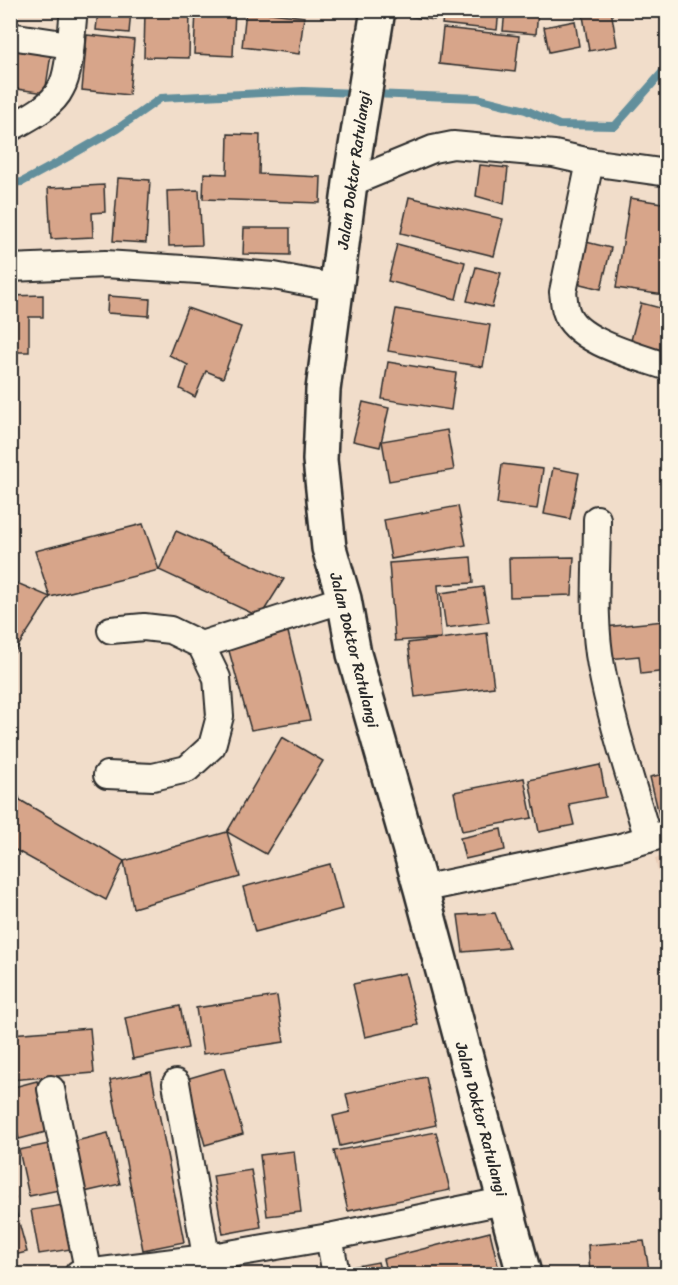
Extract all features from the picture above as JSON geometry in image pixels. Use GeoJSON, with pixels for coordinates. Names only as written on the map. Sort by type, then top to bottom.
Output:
{"type":"FeatureCollection","features":[{"type":"Feature","properties":{"kind":"highway","name":"Jalan Doktor Ratulangi"},"geometry":{"type":"LineString","coordinates":[[378,10],[350,183],[323,390],[320,460],[329,548],[344,599],[354,654],[421,889],[524,1275]]}},
{"type":"Feature","properties":{"kind":"street"},"geometry":{"type":"LineString","coordinates":[[10,128],[48,105],[61,90],[66,78],[74,10]]}},
{"type":"Feature","properties":{"kind":"street"},"geometry":{"type":"LineString","coordinates":[[10,36],[70,45]]}},
{"type":"Feature","properties":{"kind":"street"},"geometry":{"type":"LineString","coordinates":[[350,183],[433,149],[453,145],[554,154],[590,162],[668,173]]}},
{"type":"Feature","properties":{"kind":"street"},"geometry":{"type":"LineString","coordinates":[[590,162],[563,292],[566,312],[574,325],[591,338],[668,367]]}},
{"type":"Feature","properties":{"kind":"street"},"geometry":{"type":"LineString","coordinates":[[10,268],[105,264],[274,276],[337,288]]}},
{"type":"Feature","properties":{"kind":"street"},"geometry":{"type":"LineString","coordinates":[[421,889],[621,847],[658,836],[610,708],[601,664],[597,614],[597,519]]}},
{"type":"Feature","properties":{"kind":"street"},"geometry":{"type":"LineString","coordinates":[[201,645],[344,599]]}},
{"type":"Feature","properties":{"kind":"street"},"geometry":{"type":"LineString","coordinates":[[107,775],[153,777],[187,769],[212,746],[220,716],[217,678],[201,645],[170,630],[144,627],[111,630]]}},
{"type":"Feature","properties":{"kind":"street"},"geometry":{"type":"LineString","coordinates":[[176,1083],[207,1266]]}},
{"type":"Feature","properties":{"kind":"street"},"geometry":{"type":"LineString","coordinates":[[51,1089],[85,1274],[207,1266],[329,1237],[503,1201]]}},
{"type":"Feature","properties":{"kind":"street"},"geometry":{"type":"LineString","coordinates":[[329,1237],[336,1275]]}},
{"type":"Feature","properties":{"kind":"shaded area"},"geometry":{"type":"Polygon","coordinates":[[[668,856],[667,912],[655,858],[668,856]]]}},
{"type":"Feature","properties":{"kind":"building"},"geometry":{"type":"Polygon","coordinates":[[[10,10],[17,10],[15,28],[10,28],[10,10]]]}},
{"type":"Feature","properties":{"kind":"building"},"geometry":{"type":"Polygon","coordinates":[[[98,10],[131,10],[129,33],[96,30],[98,10]]]}},
{"type":"Feature","properties":{"kind":"building"},"geometry":{"type":"Polygon","coordinates":[[[145,10],[190,10],[189,58],[144,57],[145,10]]]}},
{"type":"Feature","properties":{"kind":"building"},"geometry":{"type":"Polygon","coordinates":[[[196,10],[235,10],[233,56],[194,54],[196,10]]]}},
{"type":"Feature","properties":{"kind":"building"},"geometry":{"type":"Polygon","coordinates":[[[246,10],[304,17],[299,54],[242,47],[246,10]]]}},
{"type":"Feature","properties":{"kind":"building"},"geometry":{"type":"Polygon","coordinates":[[[399,10],[435,10],[434,20],[399,15],[399,10]]]}},
{"type":"Feature","properties":{"kind":"building"},"geometry":{"type":"Polygon","coordinates":[[[444,10],[499,10],[497,30],[442,24],[444,10]]]}},
{"type":"Feature","properties":{"kind":"building"},"geometry":{"type":"Polygon","coordinates":[[[505,10],[538,10],[536,34],[503,31],[505,10]]]}},
{"type":"Feature","properties":{"kind":"building"},"geometry":{"type":"Polygon","coordinates":[[[582,10],[611,10],[617,46],[589,51],[582,10]]]}},
{"type":"Feature","properties":{"kind":"building"},"geometry":{"type":"Polygon","coordinates":[[[575,21],[579,46],[549,52],[544,27],[575,21]]]}},
{"type":"Feature","properties":{"kind":"building"},"geometry":{"type":"Polygon","coordinates":[[[443,28],[519,36],[515,72],[439,64],[443,28]]]}},
{"type":"Feature","properties":{"kind":"building"},"geometry":{"type":"Polygon","coordinates":[[[87,35],[134,40],[129,95],[82,90],[87,35]]]}},
{"type":"Feature","properties":{"kind":"building"},"geometry":{"type":"Polygon","coordinates":[[[10,47],[51,54],[45,93],[10,88],[10,47]]]}},
{"type":"Feature","properties":{"kind":"building"},"geometry":{"type":"Polygon","coordinates":[[[228,134],[260,135],[259,174],[321,177],[320,203],[203,199],[204,173],[227,174],[228,134]]]}},
{"type":"Feature","properties":{"kind":"building"},"geometry":{"type":"Polygon","coordinates":[[[480,165],[508,168],[504,204],[476,196],[480,165]]]}},
{"type":"Feature","properties":{"kind":"building"},"geometry":{"type":"Polygon","coordinates":[[[118,178],[150,180],[146,243],[113,241],[118,178]]]}},
{"type":"Feature","properties":{"kind":"building"},"geometry":{"type":"Polygon","coordinates":[[[104,185],[105,212],[92,213],[93,237],[51,239],[48,188],[104,185]]]}},
{"type":"Feature","properties":{"kind":"building"},"geometry":{"type":"Polygon","coordinates":[[[199,190],[202,245],[169,246],[167,191],[199,190]]]}},
{"type":"Feature","properties":{"kind":"building"},"geometry":{"type":"Polygon","coordinates":[[[409,197],[503,219],[494,256],[401,233],[409,197]]]}},
{"type":"Feature","properties":{"kind":"building"},"geometry":{"type":"Polygon","coordinates":[[[630,198],[668,204],[668,269],[664,295],[616,288],[630,198]]]}},
{"type":"Feature","properties":{"kind":"building"},"geometry":{"type":"Polygon","coordinates":[[[244,228],[290,228],[290,255],[243,254],[244,228]]]}},
{"type":"Feature","properties":{"kind":"building"},"geometry":{"type":"Polygon","coordinates":[[[582,241],[611,248],[601,289],[572,282],[582,241]]]}},
{"type":"Feature","properties":{"kind":"building"},"geometry":{"type":"Polygon","coordinates":[[[397,244],[465,262],[456,299],[388,281],[397,244]]]}},
{"type":"Feature","properties":{"kind":"building"},"geometry":{"type":"Polygon","coordinates":[[[476,267],[501,273],[492,307],[467,301],[476,267]]]}},
{"type":"Feature","properties":{"kind":"building"},"geometry":{"type":"Polygon","coordinates":[[[43,295],[43,317],[29,317],[29,352],[10,352],[10,296],[43,295]]]}},
{"type":"Feature","properties":{"kind":"building"},"geometry":{"type":"Polygon","coordinates":[[[108,296],[150,299],[149,316],[107,313],[108,296]]]}},
{"type":"Feature","properties":{"kind":"building"},"geometry":{"type":"Polygon","coordinates":[[[641,303],[668,310],[668,334],[663,352],[630,344],[641,303]]]}},
{"type":"Feature","properties":{"kind":"building"},"geometry":{"type":"Polygon","coordinates":[[[187,308],[241,327],[223,378],[206,371],[195,397],[180,389],[188,365],[169,355],[187,308]]]}},
{"type":"Feature","properties":{"kind":"building"},"geometry":{"type":"Polygon","coordinates":[[[396,309],[490,325],[483,367],[388,351],[396,309]]]}},
{"type":"Feature","properties":{"kind":"building"},"geometry":{"type":"Polygon","coordinates":[[[388,362],[456,373],[451,410],[382,399],[388,362]]]}},
{"type":"Feature","properties":{"kind":"building"},"geometry":{"type":"Polygon","coordinates":[[[363,402],[389,408],[380,447],[353,441],[363,402]]]}},
{"type":"Feature","properties":{"kind":"building"},"geometry":{"type":"Polygon","coordinates":[[[447,430],[454,470],[389,481],[382,441],[447,430]]]}},
{"type":"Feature","properties":{"kind":"building"},"geometry":{"type":"Polygon","coordinates":[[[502,464],[543,469],[537,509],[497,504],[502,464]]]}},
{"type":"Feature","properties":{"kind":"building"},"geometry":{"type":"Polygon","coordinates":[[[553,468],[579,473],[570,519],[544,514],[553,468]]]}},
{"type":"Feature","properties":{"kind":"building"},"geometry":{"type":"Polygon","coordinates":[[[458,506],[466,545],[391,559],[384,520],[458,506]]]}},
{"type":"Feature","properties":{"kind":"building"},"geometry":{"type":"Polygon","coordinates":[[[143,524],[159,570],[50,597],[35,551],[143,524]]]}},
{"type":"Feature","properties":{"kind":"building"},"geometry":{"type":"Polygon","coordinates":[[[176,531],[284,579],[260,617],[159,570],[176,531]]]}},
{"type":"Feature","properties":{"kind":"building"},"geometry":{"type":"Polygon","coordinates":[[[471,557],[473,583],[438,585],[441,638],[395,641],[389,563],[471,557]]]}},
{"type":"Feature","properties":{"kind":"building"},"geometry":{"type":"Polygon","coordinates":[[[574,557],[572,595],[510,597],[509,558],[574,557]]]}},
{"type":"Feature","properties":{"kind":"building"},"geometry":{"type":"Polygon","coordinates":[[[10,580],[50,597],[10,659],[10,580]]]}},
{"type":"Feature","properties":{"kind":"building"},"geometry":{"type":"Polygon","coordinates":[[[483,587],[489,622],[446,628],[441,593],[483,587]]]}},
{"type":"Feature","properties":{"kind":"building"},"geometry":{"type":"Polygon","coordinates":[[[664,621],[668,671],[641,674],[639,656],[608,659],[605,627],[664,621]]]}},
{"type":"Feature","properties":{"kind":"building"},"geometry":{"type":"Polygon","coordinates":[[[287,628],[310,720],[251,730],[226,640],[287,628]]]}},
{"type":"Feature","properties":{"kind":"building"},"geometry":{"type":"Polygon","coordinates":[[[487,633],[494,687],[415,697],[408,643],[487,633]]]}},
{"type":"Feature","properties":{"kind":"building"},"geometry":{"type":"Polygon","coordinates":[[[282,737],[323,761],[266,854],[227,832],[282,737]]]}},
{"type":"Feature","properties":{"kind":"building"},"geometry":{"type":"Polygon","coordinates":[[[600,765],[606,797],[569,804],[574,825],[539,832],[529,780],[600,765]]]}},
{"type":"Feature","properties":{"kind":"building"},"geometry":{"type":"Polygon","coordinates":[[[10,773],[20,800],[10,803],[10,773]]]}},
{"type":"Feature","properties":{"kind":"building"},"geometry":{"type":"Polygon","coordinates":[[[668,773],[668,821],[661,823],[650,777],[668,773]]]}},
{"type":"Feature","properties":{"kind":"building"},"geometry":{"type":"Polygon","coordinates":[[[524,778],[532,818],[462,831],[454,792],[524,778]]]}},
{"type":"Feature","properties":{"kind":"building"},"geometry":{"type":"Polygon","coordinates":[[[20,800],[124,861],[106,900],[10,847],[10,818],[20,800]]]}},
{"type":"Feature","properties":{"kind":"building"},"geometry":{"type":"Polygon","coordinates":[[[501,829],[505,850],[465,859],[460,838],[501,829]]]}},
{"type":"Feature","properties":{"kind":"building"},"geometry":{"type":"Polygon","coordinates":[[[227,832],[240,877],[133,908],[124,861],[227,832]]]}},
{"type":"Feature","properties":{"kind":"building"},"geometry":{"type":"Polygon","coordinates":[[[330,864],[342,909],[255,932],[243,887],[330,864]]]}},
{"type":"Feature","properties":{"kind":"building"},"geometry":{"type":"Polygon","coordinates":[[[495,913],[509,948],[463,952],[458,915],[495,913]]]}},
{"type":"Feature","properties":{"kind":"building"},"geometry":{"type":"Polygon","coordinates":[[[10,921],[15,953],[10,953],[10,921]]]}},
{"type":"Feature","properties":{"kind":"building"},"geometry":{"type":"Polygon","coordinates":[[[405,973],[418,1025],[365,1037],[353,984],[405,973]]]}},
{"type":"Feature","properties":{"kind":"building"},"geometry":{"type":"Polygon","coordinates":[[[277,996],[284,1042],[203,1054],[196,1008],[277,996]]]}},
{"type":"Feature","properties":{"kind":"building"},"geometry":{"type":"Polygon","coordinates":[[[180,1006],[188,1048],[133,1059],[125,1018],[180,1006]]]}},
{"type":"Feature","properties":{"kind":"building"},"geometry":{"type":"Polygon","coordinates":[[[90,1028],[94,1073],[10,1080],[10,1034],[90,1028]]]}},
{"type":"Feature","properties":{"kind":"building"},"geometry":{"type":"Polygon","coordinates":[[[224,1068],[243,1134],[205,1145],[186,1079],[224,1068]]]}},
{"type":"Feature","properties":{"kind":"building"},"geometry":{"type":"Polygon","coordinates":[[[151,1072],[184,1242],[143,1250],[110,1080],[151,1072]]]}},
{"type":"Feature","properties":{"kind":"building"},"geometry":{"type":"Polygon","coordinates":[[[426,1077],[436,1125],[340,1146],[333,1116],[350,1112],[346,1094],[426,1077]]]}},
{"type":"Feature","properties":{"kind":"building"},"geometry":{"type":"Polygon","coordinates":[[[37,1081],[50,1131],[19,1139],[10,1107],[10,1088],[37,1081]]]}},
{"type":"Feature","properties":{"kind":"building"},"geometry":{"type":"Polygon","coordinates":[[[436,1132],[450,1190],[348,1211],[334,1151],[436,1132]]]}},
{"type":"Feature","properties":{"kind":"building"},"geometry":{"type":"Polygon","coordinates":[[[108,1133],[120,1184],[84,1192],[72,1142],[108,1133]]]}},
{"type":"Feature","properties":{"kind":"building"},"geometry":{"type":"Polygon","coordinates":[[[49,1144],[59,1190],[29,1196],[19,1150],[49,1144]]]}},
{"type":"Feature","properties":{"kind":"building"},"geometry":{"type":"Polygon","coordinates":[[[294,1151],[301,1212],[267,1216],[260,1155],[294,1151]]]}},
{"type":"Feature","properties":{"kind":"building"},"geometry":{"type":"Polygon","coordinates":[[[251,1170],[261,1227],[223,1234],[213,1176],[251,1170]]]}},
{"type":"Feature","properties":{"kind":"building"},"geometry":{"type":"Polygon","coordinates":[[[10,1175],[15,1199],[10,1200],[10,1175]]]}},
{"type":"Feature","properties":{"kind":"building"},"geometry":{"type":"Polygon","coordinates":[[[63,1205],[71,1249],[39,1254],[31,1210],[63,1205]]]}},
{"type":"Feature","properties":{"kind":"building"},"geometry":{"type":"Polygon","coordinates":[[[15,1208],[27,1252],[10,1256],[10,1209],[15,1208]]]}},
{"type":"Feature","properties":{"kind":"building"},"geometry":{"type":"Polygon","coordinates":[[[665,1224],[668,1224],[668,1268],[664,1268],[665,1224]]]}},
{"type":"Feature","properties":{"kind":"building"},"geometry":{"type":"Polygon","coordinates":[[[490,1232],[500,1274],[387,1274],[383,1259],[490,1232]]]}},
{"type":"Feature","properties":{"kind":"building"},"geometry":{"type":"Polygon","coordinates":[[[644,1241],[649,1270],[590,1273],[588,1245],[644,1241]]]}},
{"type":"Feature","properties":{"kind":"building"},"geometry":{"type":"Polygon","coordinates":[[[378,1262],[381,1274],[341,1274],[340,1269],[378,1262]]]}},
{"type":"Feature","properties":{"kind":"waterway"},"geometry":{"type":"LineString","coordinates":[[372,94],[477,98],[526,110],[559,125],[615,126],[668,66]]}},
{"type":"Feature","properties":{"kind":"waterway"},"geometry":{"type":"LineString","coordinates":[[10,183],[22,182],[68,157],[117,129],[161,98],[303,91],[357,93]]}}]}
